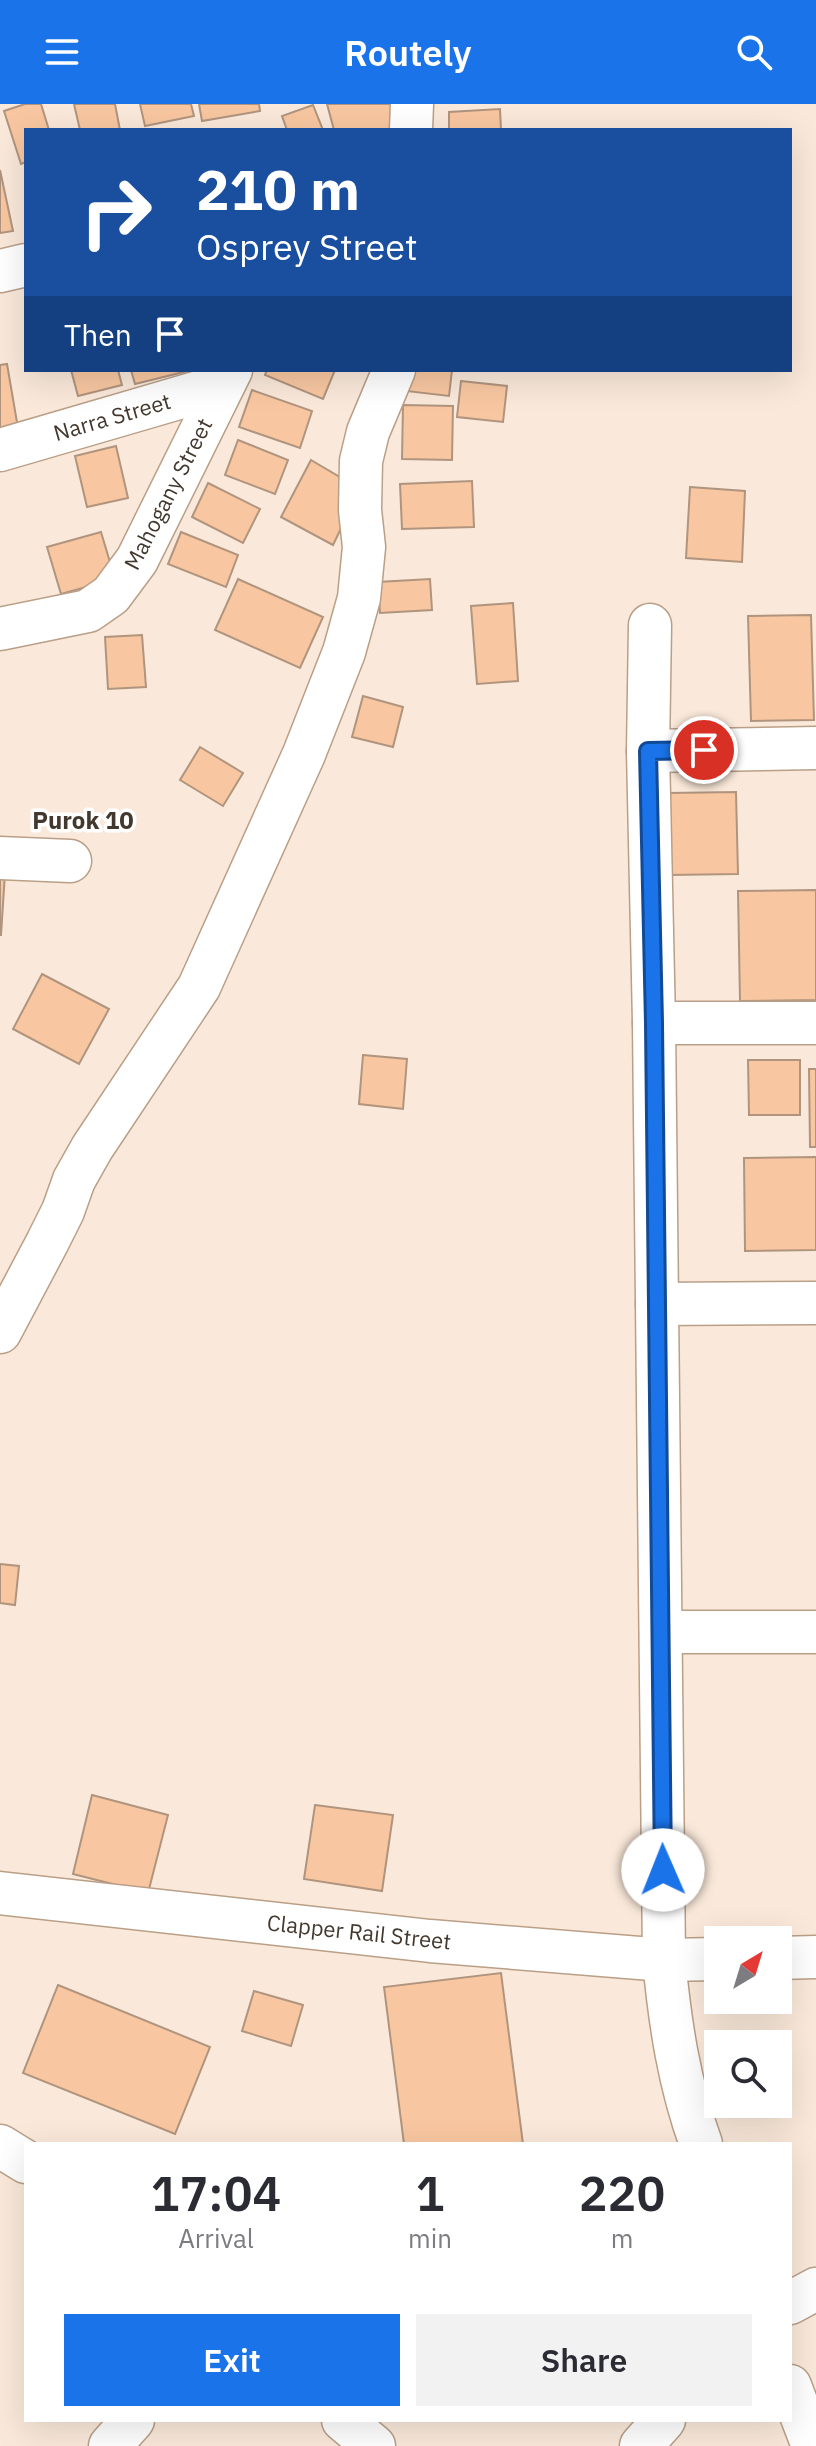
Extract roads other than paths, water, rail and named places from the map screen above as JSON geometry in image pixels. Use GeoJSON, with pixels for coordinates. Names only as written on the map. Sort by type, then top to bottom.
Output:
{"type":"FeatureCollection","features":[{"type":"Feature","properties":{"kind":"street"},"geometry":{"type":"LineString","coordinates":[[411,128],[412,104]]}},
{"type":"Feature","properties":{"kind":"street"},"geometry":{"type":"LineString","coordinates":[[0,271],[24,265]]}},
{"type":"Feature","properties":{"kind":"street"},"geometry":{"type":"LineString","coordinates":[[0,1332],[92,1148],[199,987],[304,754],[344,652],[359,598],[364,547],[360,510],[361,461],[368,432],[393,372]]}},
{"type":"Feature","properties":{"kind":"street","name":"Narra Street"},"geometry":{"type":"LineString","coordinates":[[0,450],[227,377]]}},
{"type":"Feature","properties":{"kind":"street","name":"Mahogany Street"},"geometry":{"type":"LineString","coordinates":[[0,629],[88,611],[111,595],[137,560],[227,377]]}},
{"type":"Feature","properties":{"kind":"street"},"geometry":{"type":"LineString","coordinates":[[650,625],[648,751],[654,1023],[664,1960],[671,2032],[700,2142]]}},
{"type":"Feature","properties":{"kind":"street"},"geometry":{"type":"LineString","coordinates":[[648,751],[816,748]]}},
{"type":"Feature","properties":{"kind":"street"},"geometry":{"type":"LineString","coordinates":[[0,858],[70,861]]}},
{"type":"Feature","properties":{"kind":"street"},"geometry":{"type":"LineString","coordinates":[[654,1023],[816,1023]]}},
{"type":"Feature","properties":{"kind":"street"},"geometry":{"type":"LineString","coordinates":[[657,1304],[816,1303]]}},
{"type":"Feature","properties":{"kind":"street"},"geometry":{"type":"LineString","coordinates":[[661,1632],[816,1632]]}},
{"type":"Feature","properties":{"kind":"street","name":"Clapper Rail Street"},"geometry":{"type":"LineString","coordinates":[[0,1893],[430,1941],[664,1960],[704,1959]]}},
{"type":"Feature","properties":{"kind":"street"},"geometry":{"type":"LineString","coordinates":[[792,1958],[816,1957]]}},
{"type":"Feature","properties":{"kind":"street"},"geometry":{"type":"LineString","coordinates":[[0,2146],[24,2161]]}},
{"type":"Feature","properties":{"kind":"street"},"geometry":{"type":"LineString","coordinates":[[792,2302],[816,2289]]}},
{"type":"Feature","properties":{"kind":"street"},"geometry":{"type":"LineString","coordinates":[[792,2391],[813,2446]]}},
{"type":"Feature","properties":{"kind":"street"},"geometry":{"type":"LineString","coordinates":[[110,2446],[131,2422]]}},
{"type":"Feature","properties":{"kind":"street"},"geometry":{"type":"LineString","coordinates":[[345,2422],[374,2446]]}},
{"type":"Feature","properties":{"kind":"street"},"geometry":{"type":"LineString","coordinates":[[641,2446],[662,2422]]}},
{"type":"Feature","properties":{"kind":"district","name":"Purok 10"},"geometry":{"type":"Point","coordinates":[83,821]}}]}
